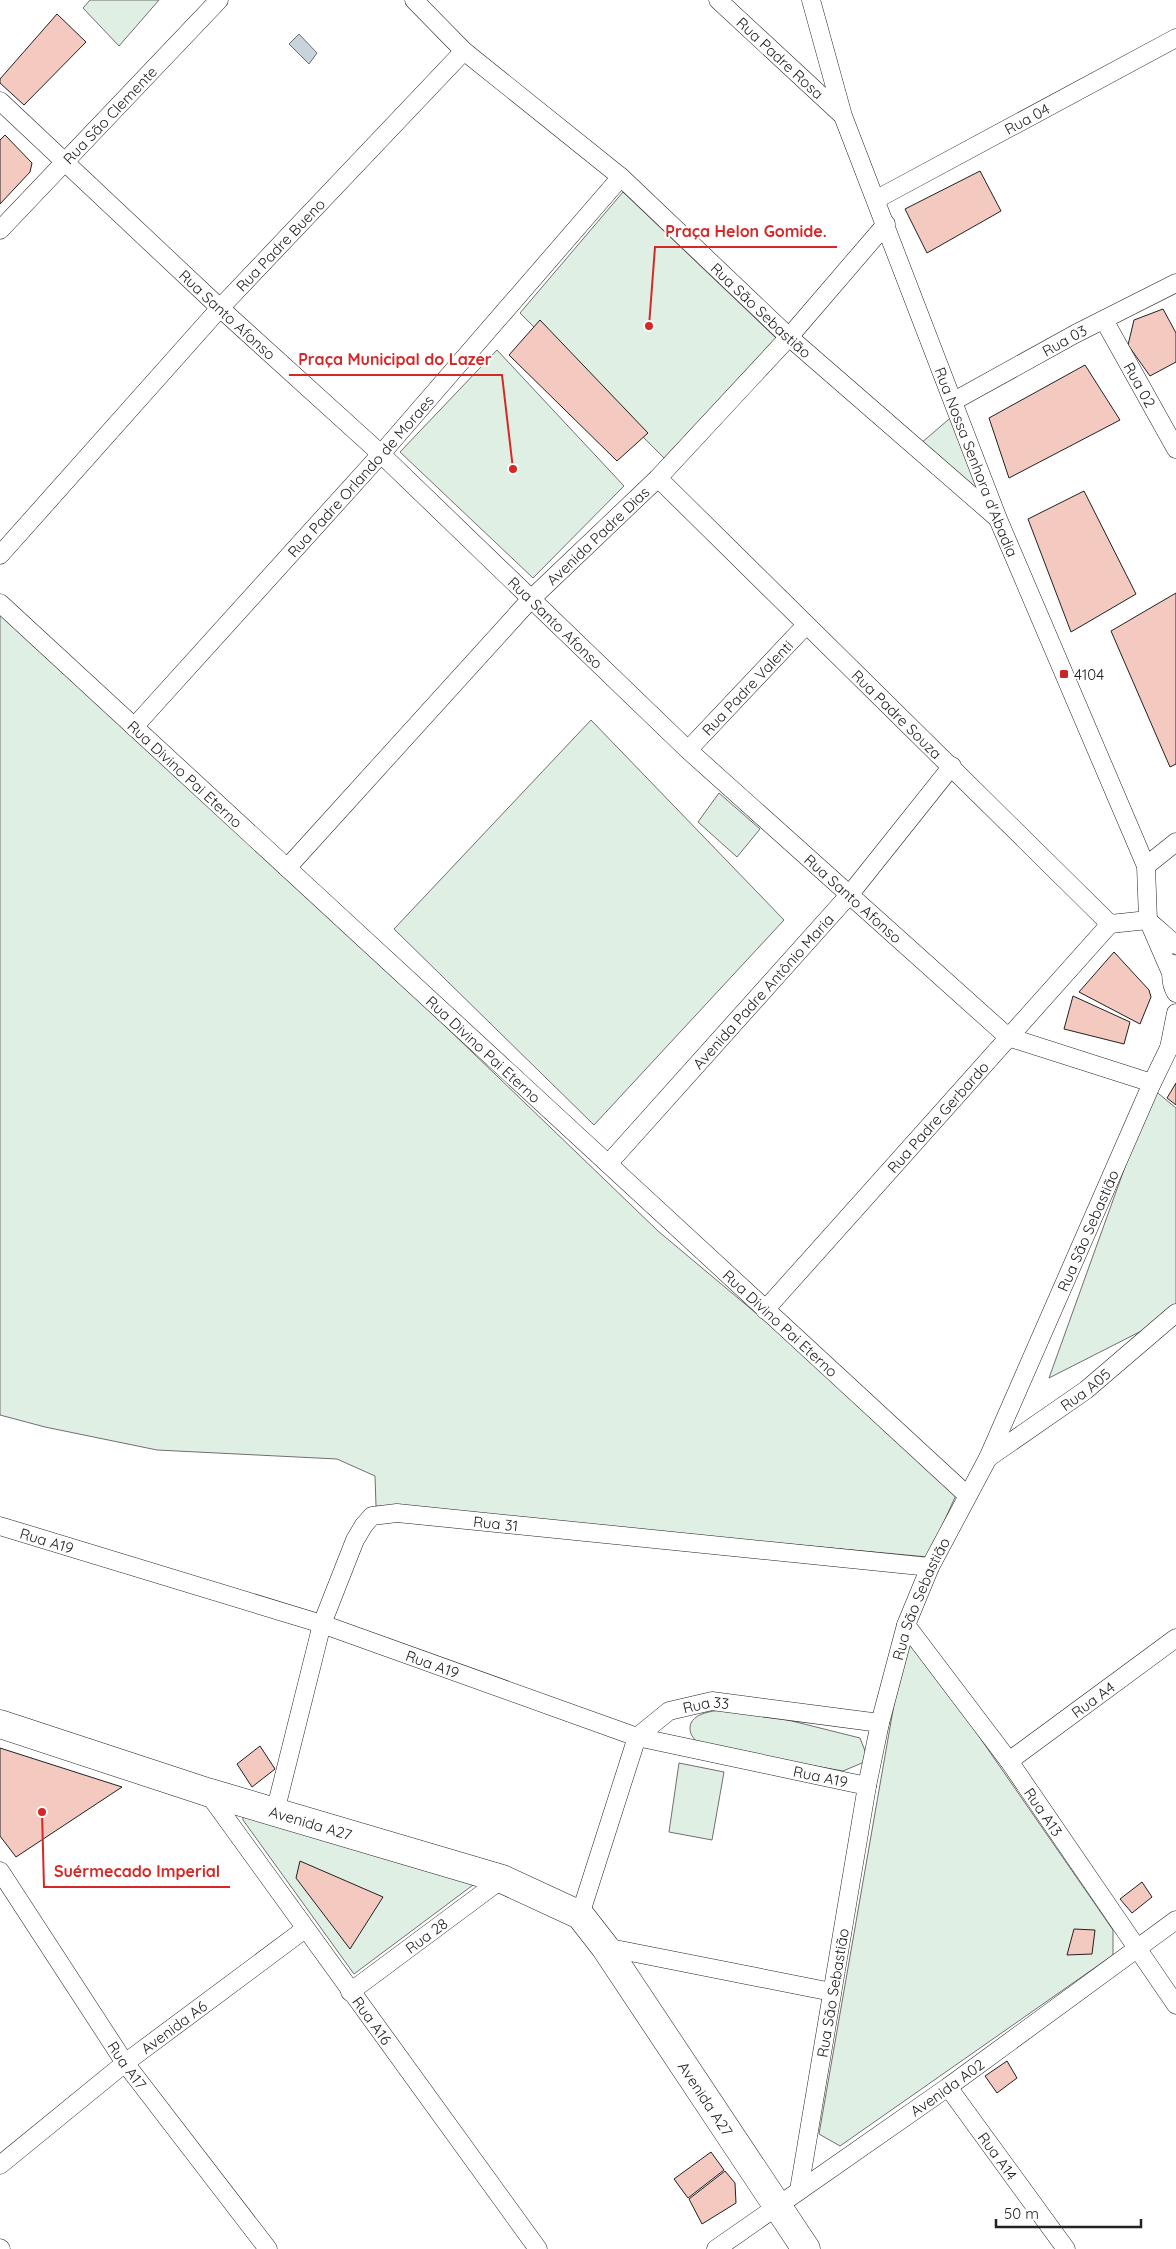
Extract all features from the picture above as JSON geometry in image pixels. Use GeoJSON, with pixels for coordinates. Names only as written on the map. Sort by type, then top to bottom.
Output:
{"type":"FeatureCollection","features":[{"type":"Feature","properties":{"kind":"main road","name":"Avenida A27"},"geometry":{"type":"LineString","coordinates":[[0,1724],[207,1792],[502,1879],[580,1915],[605,1947],[806,2249]]}},
{"type":"Feature","properties":{"kind":"street","name":"Rua São Clemente"},"geometry":{"type":"LineString","coordinates":[[0,230],[219,0]]}},
{"type":"Feature","properties":{"kind":"street","name":"Rua São Sebastião"},"geometry":{"type":"LineString","coordinates":[[414,0],[464,52],[621,177],[789,337],[998,519]]}},
{"type":"Feature","properties":{"kind":"street","name":"Rua Padre Rosa"},"geometry":{"type":"LineString","coordinates":[[718,0],[843,116]]}},
{"type":"Feature","properties":{"kind":"street","name":"Rua Nossa Senhora d'Abadia"},"geometry":{"type":"LineString","coordinates":[[811,0],[843,116],[998,519],[1146,866],[1148,920],[1173,967],[1171,982],[1176,993]]}},
{"type":"Feature","properties":{"kind":"street","name":"Rua 04"},"geometry":{"type":"LineString","coordinates":[[876,199],[1176,38]]}},
{"type":"Feature","properties":{"kind":"street","name":"Rua Padre Bueno"},"geometry":{"type":"LineString","coordinates":[[0,555],[220,308],[464,52]]}},
{"type":"Feature","properties":{"kind":"street","name":"Rua Santo Afonso"},"geometry":{"type":"LineString","coordinates":[[0,100],[220,308],[381,454],[530,600],[688,750],[1008,1037],[1152,1083]]}},
{"type":"Feature","properties":{"kind":"street","name":"Rua Padre Orlando de Moraes"},"geometry":{"type":"LineString","coordinates":[[134,727],[381,454],[621,177]]}},
{"type":"Feature","properties":{"kind":"street","name":"Avenida Padre Dias"},"geometry":{"type":"LineString","coordinates":[[287,868],[530,600],[658,478],[789,337],[886,224]]}},
{"type":"Feature","properties":{"kind":"street","name":"Rua 03"},"geometry":{"type":"LineString","coordinates":[[954,401],[1176,283]]}},
{"type":"Feature","properties":{"kind":"street","name":"Rua 02"},"geometry":{"type":"LineString","coordinates":[[1104,320],[1176,449]]}},
{"type":"Feature","properties":{"kind":"street","name":"Rua Padre Souza"},"geometry":{"type":"LineString","coordinates":[[658,478],[1110,924]]}},
{"type":"Feature","properties":{"kind":"street","name":"Rua Divino Pai Eterno"},"geometry":{"type":"LineString","coordinates":[[0,603],[967,1495]]}},
{"type":"Feature","properties":{"kind":"street","name":"Rua Padre Valenti"},"geometry":{"type":"LineString","coordinates":[[688,750],[806,625]]}},
{"type":"Feature","properties":{"kind":"street","name":"Avenida Padre Antônio Maria"},"geometry":{"type":"LineString","coordinates":[[608,1164],[850,894],[952,766]]}},
{"type":"Feature","properties":{"kind":"street"},"geometry":{"type":"LineString","coordinates":[[1146,866],[1176,842]]}},
{"type":"Feature","properties":{"kind":"street"},"geometry":{"type":"LineString","coordinates":[[1110,924],[1148,920],[1176,945]]}},
{"type":"Feature","properties":{"kind":"street","name":"Rua Padre Gerbardo"},"geometry":{"type":"LineString","coordinates":[[766,1310],[1110,924]]}},
{"type":"Feature","properties":{"kind":"street","name":"Rua São Sebastião"},"geometry":{"type":"LineString","coordinates":[[799,2190],[867,1786],[880,1723],[906,1625],[930,1567],[988,1458],[1152,1083],[1172,1043],[1176,1013]]}},
{"type":"Feature","properties":{"kind":"street","name":"Rua A05"},"geometry":{"type":"LineString","coordinates":[[988,1458],[1086,1390],[1176,1312]]}},
{"type":"Feature","properties":{"kind":"street","name":"Rua 31"},"geometry":{"type":"LineString","coordinates":[[275,1812],[322,1624],[355,1540],[372,1516],[384,1513],[930,1567]]}},
{"type":"Feature","properties":{"kind":"street","name":"Rua A19"},"geometry":{"type":"LineString","coordinates":[[0,1526],[322,1624],[637,1737],[867,1786]]}},
{"type":"Feature","properties":{"kind":"street","name":"Rua A13"},"geometry":{"type":"LineString","coordinates":[[906,1625],[1009,1761],[1176,2005]]}},
{"type":"Feature","properties":{"kind":"street","name":"Rua A4"},"geometry":{"type":"LineString","coordinates":[[1009,1761],[1176,1638]]}},
{"type":"Feature","properties":{"kind":"street","name":"Rua 33"},"geometry":{"type":"LineString","coordinates":[[637,1737],[669,1712],[712,1701],[880,1723]]}},
{"type":"Feature","properties":{"kind":"street"},"geometry":{"type":"LineString","coordinates":[[580,1915],[637,1737]]}},
{"type":"Feature","properties":{"kind":"street","name":"Rua A16"},"geometry":{"type":"LineString","coordinates":[[207,1792],[350,1992],[538,2249]]}},
{"type":"Feature","properties":{"kind":"street","name":"Rua A17"},"geometry":{"type":"LineString","coordinates":[[0,1871],[124,2063],[268,2249]]}},
{"type":"Feature","properties":{"kind":"street","name":"Rua 28"},"geometry":{"type":"LineString","coordinates":[[350,1992],[502,1879]]}},
{"type":"Feature","properties":{"kind":"street","name":"Avenida A02"},"geometry":{"type":"LineString","coordinates":[[716,2249],[948,2087],[1176,1920]]}},
{"type":"Feature","properties":{"kind":"street","name":"Avenida A6"},"geometry":{"type":"LineString","coordinates":[[0,2165],[124,2063],[305,1929]]}},
{"type":"Feature","properties":{"kind":"street"},"geometry":{"type":"LineString","coordinates":[[605,1947],[832,1992]]}},
{"type":"Feature","properties":{"kind":"street","name":"Rua A14"},"geometry":{"type":"LineString","coordinates":[[948,2087],[1066,2249]]}},
{"type":"Feature","properties":{"kind":"green space"},"geometry":{"type":"Polygon","coordinates":[[[90,0],[159,0],[119,46],[83,8],[90,0]]]}},
{"type":"Feature","properties":{"kind":"green space"},"geometry":{"type":"Polygon","coordinates":[[[623,192],[777,339],[664,458],[520,313],[623,192]]]}},
{"type":"Feature","properties":{"kind":"green space"},"geometry":{"type":"Polygon","coordinates":[[[497,350],[624,486],[533,578],[400,452],[497,350]]]}},
{"type":"Feature","properties":{"kind":"green space"},"geometry":{"type":"Polygon","coordinates":[[[955,414],[980,485],[975,487],[920,444],[955,414]]]}},
{"type":"Feature","properties":{"kind":"green space"},"geometry":{"type":"Polygon","coordinates":[[[0,614],[284,871],[658,1231],[757,1314],[956,1495],[928,1557],[376,1506],[375,1476],[337,1459],[157,1450],[45,1427],[0,1415],[0,614]]]}},
{"type":"Feature","properties":{"kind":"green space"},"geometry":{"type":"Polygon","coordinates":[[[591,720],[784,920],[594,1125],[394,929],[591,720]]]}},
{"type":"Feature","properties":{"kind":"green space"},"geometry":{"type":"Polygon","coordinates":[[[719,793],[760,829],[737,857],[698,822],[719,793]]]}},
{"type":"Feature","properties":{"kind":"green space"},"geometry":{"type":"Polygon","coordinates":[[[1153,1089],[1176,1108],[1176,1308],[1161,1321],[1049,1378],[1153,1089]]]}},
{"type":"Feature","properties":{"kind":"green space"},"geometry":{"type":"Polygon","coordinates":[[[913,1641],[1113,1930],[1113,1955],[840,2146],[819,2134],[904,1647],[913,1641]]]}},
{"type":"Feature","properties":{"kind":"green space"},"geometry":{"type":"Polygon","coordinates":[[[744,1709],[860,1738],[867,1756],[862,1763],[843,1771],[703,1746],[692,1736],[690,1727],[692,1721],[697,1716],[712,1711],[744,1709]]]}},
{"type":"Feature","properties":{"kind":"green space"},"geometry":{"type":"Polygon","coordinates":[[[679,1763],[724,1772],[712,1840],[669,1832],[679,1763]]]}},
{"type":"Feature","properties":{"kind":"green space"},"geometry":{"type":"Polygon","coordinates":[[[243,1815],[477,1882],[354,1974],[243,1820],[243,1815]]]}},
{"type":"Feature","properties":{"kind":"shaded area"},"geometry":{"type":"Polygon","coordinates":[[[299,34],[317,53],[309,64],[289,44],[299,34]]]}},
{"type":"Feature","properties":{"kind":"building"},"geometry":{"type":"Polygon","coordinates":[[[57,14],[86,42],[24,105],[0,83],[0,79],[57,14]]]}},
{"type":"Feature","properties":{"kind":"building"},"geometry":{"type":"Polygon","coordinates":[[[5,135],[32,163],[30,172],[0,204],[0,140],[5,135]]]}},
{"type":"Feature","properties":{"kind":"building"},"geometry":{"type":"Polygon","coordinates":[[[980,171],[1001,211],[927,253],[905,209],[980,171]]]}},
{"type":"Feature","properties":{"kind":"building"},"geometry":{"type":"Polygon","coordinates":[[[1163,309],[1176,333],[1176,362],[1150,376],[1128,345],[1134,320],[1163,309]]]}},
{"type":"Feature","properties":{"kind":"building"},"geometry":{"type":"Polygon","coordinates":[[[540,320],[648,433],[617,461],[509,355],[540,320]]]}},
{"type":"Feature","properties":{"kind":"building"},"geometry":{"type":"Polygon","coordinates":[[[1085,365],[1120,420],[1009,478],[989,418],[1085,365]]]}},
{"type":"Feature","properties":{"kind":"building"},"geometry":{"type":"Polygon","coordinates":[[[1084,491],[1136,594],[1071,632],[1028,519],[1084,491]]]}},
{"type":"Feature","properties":{"kind":"building"},"geometry":{"type":"Polygon","coordinates":[[[1176,593],[1176,764],[1170,767],[1111,631],[1176,593]]]}},
{"type":"Feature","properties":{"kind":"building"},"geometry":{"type":"Polygon","coordinates":[[[1114,952],[1149,990],[1151,997],[1140,1024],[1079,992],[1114,952]]]}},
{"type":"Feature","properties":{"kind":"building"},"geometry":{"type":"Polygon","coordinates":[[[1073,996],[1130,1022],[1124,1044],[1064,1029],[1073,996]]]}},
{"type":"Feature","properties":{"kind":"building"},"geometry":{"type":"Polygon","coordinates":[[[1176,1083],[1176,1105],[1167,1098],[1176,1083]]]}},
{"type":"Feature","properties":{"kind":"building"},"geometry":{"type":"Polygon","coordinates":[[[260,1746],[275,1769],[252,1787],[237,1764],[260,1746]]]}},
{"type":"Feature","properties":{"kind":"building"},"geometry":{"type":"Polygon","coordinates":[[[0,1748],[122,1787],[16,1857],[0,1836],[0,1748]]]}},
{"type":"Feature","properties":{"kind":"building"},"geometry":{"type":"Polygon","coordinates":[[[300,1861],[383,1897],[350,1949],[296,1878],[300,1861]]]}},
{"type":"Feature","properties":{"kind":"building"},"geometry":{"type":"Polygon","coordinates":[[[1142,1882],[1152,1897],[1132,1913],[1120,1899],[1142,1882]]]}},
{"type":"Feature","properties":{"kind":"building"},"geometry":{"type":"Polygon","coordinates":[[[1074,1929],[1095,1930],[1092,1954],[1067,1955],[1074,1929]]]}},
{"type":"Feature","properties":{"kind":"building"},"geometry":{"type":"Polygon","coordinates":[[[1007,2061],[1017,2078],[997,2093],[985,2076],[1007,2061]]]}},
{"type":"Feature","properties":{"kind":"building"},"geometry":{"type":"Polygon","coordinates":[[[711,2152],[724,2170],[688,2198],[674,2179],[711,2152]]]}},
{"type":"Feature","properties":{"kind":"building"},"geometry":{"type":"Polygon","coordinates":[[[725,2171],[735,2183],[736,2203],[702,2224],[689,2199],[725,2171]]]}},
{"type":"Feature","properties":{"kind":"place","name":"Praça Helon Gomide."},"geometry":{"type":"Point","coordinates":[649,326]}},
{"type":"Feature","properties":{"kind":"place","name":"Praça Municipal do Lazer"},"geometry":{"type":"Point","coordinates":[513,469]}},
{"type":"Feature","properties":{"kind":"place","name":"4104"},"geometry":{"type":"Point","coordinates":[1064,674]}},
{"type":"Feature","properties":{"kind":"place","name":"Suérmecado Imperial"},"geometry":{"type":"Point","coordinates":[42,1812]}}]}
